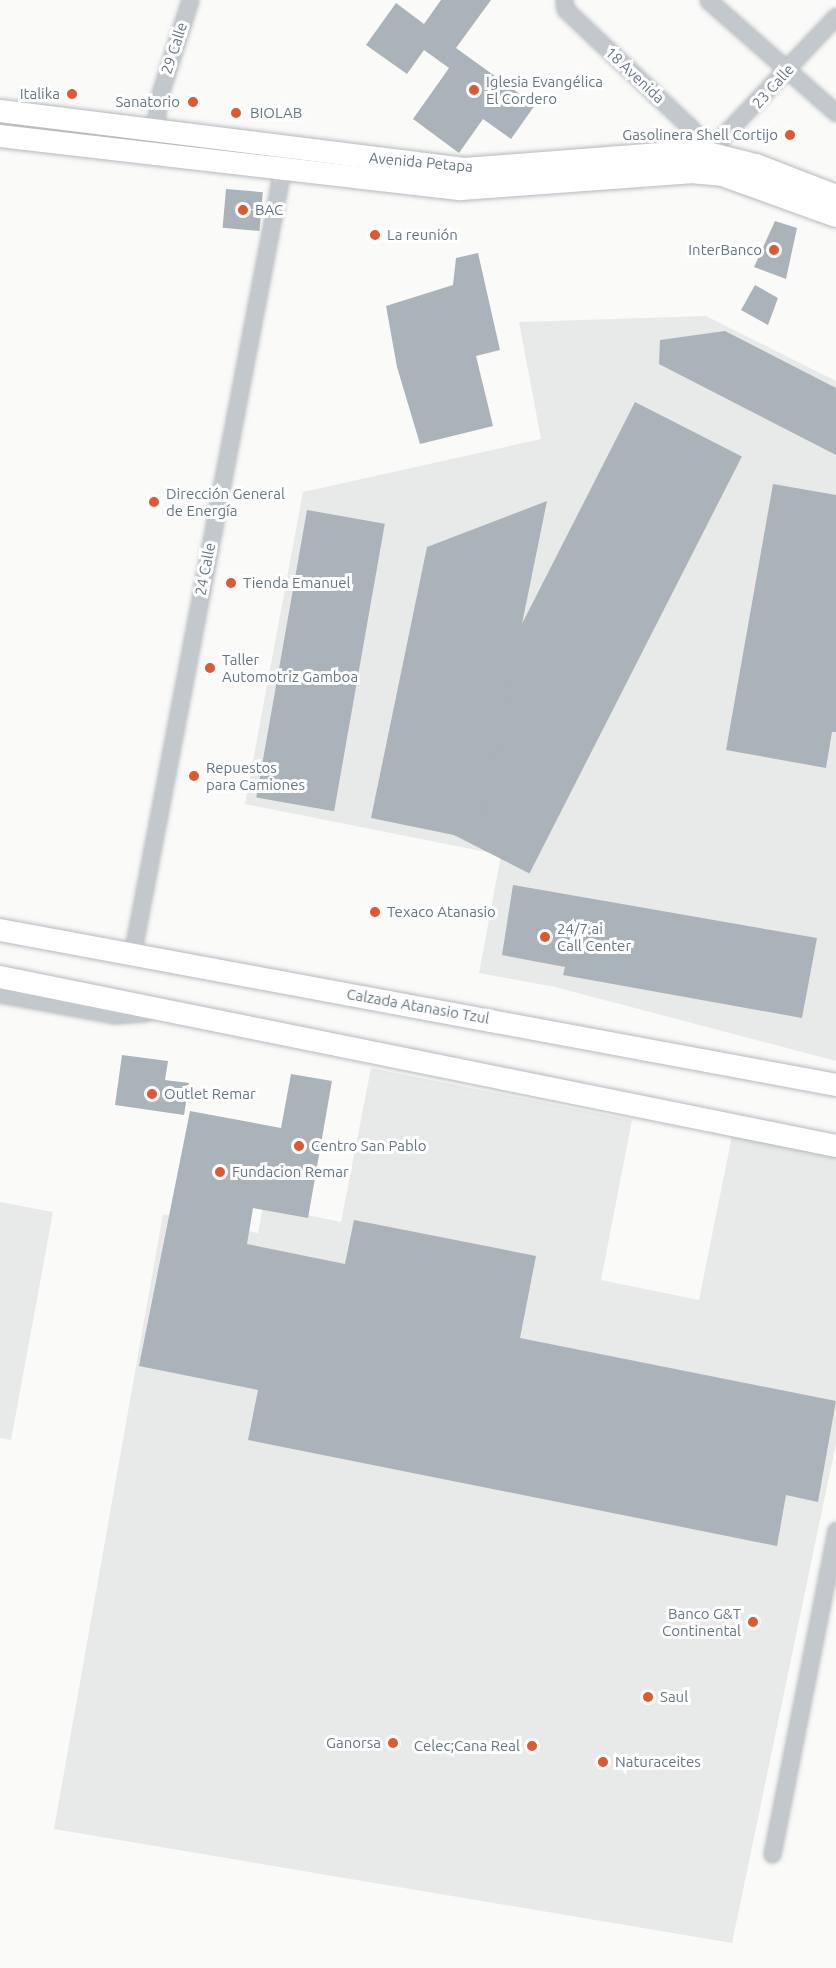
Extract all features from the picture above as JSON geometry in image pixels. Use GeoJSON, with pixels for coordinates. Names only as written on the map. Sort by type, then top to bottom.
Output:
{"type":"FeatureCollection","features":[{"type":"Feature","properties":{"kind":"main road","name":"Avenida Petapa"},"geometry":{"type":"LineString","coordinates":[[0,111],[155,131],[285,158],[461,189],[711,174],[748,182],[836,216]]}},
{"type":"Feature","properties":{"kind":"main road","name":"Avenida Petapa"},"geometry":{"type":"LineString","coordinates":[[0,136],[464,169],[703,152],[756,165],[836,196]]}},
{"type":"Feature","properties":{"kind":"main road","name":"Calzada Atanasio Tzul"},"geometry":{"type":"LineString","coordinates":[[0,930],[424,1005],[836,1085]]}},
{"type":"Feature","properties":{"kind":"main road"},"geometry":{"type":"LineString","coordinates":[[0,977],[157,1011],[836,1146]]}},
{"type":"Feature","properties":{"kind":"street","name":"29 Calle"},"geometry":{"type":"LineString","coordinates":[[155,131],[158,100],[190,0]]}},
{"type":"Feature","properties":{"kind":"street"},"geometry":{"type":"LineString","coordinates":[[708,0],[785,72],[836,113]]}},
{"type":"Feature","properties":{"kind":"street","name":"18 Avenida"},"geometry":{"type":"LineString","coordinates":[[563,1],[691,128],[700,141],[703,152]]}},
{"type":"Feature","properties":{"kind":"street","name":"23 Calle"},"geometry":{"type":"LineString","coordinates":[[703,152],[785,72],[836,16]]}},
{"type":"Feature","properties":{"kind":"street","name":"24 Calle"},"geometry":{"type":"LineString","coordinates":[[132,955],[285,158]]}},
{"type":"Feature","properties":{"kind":"street"},"geometry":{"type":"LineString","coordinates":[[0,993],[115,1014],[157,1011]]}},
{"type":"Feature","properties":{"kind":"street"},"geometry":{"type":"LineString","coordinates":[[772,1854],[836,1530]]}},
{"type":"Feature","properties":{"kind":"shaded area"},"geometry":{"type":"Polygon","coordinates":[[[706,316],[836,381],[836,1061],[555,987],[479,973],[501,855],[245,804],[303,492],[541,439],[519,322],[706,316]]]}},
{"type":"Feature","properties":{"kind":"shaded area"},"geometry":{"type":"Polygon","coordinates":[[[371,1068],[632,1120],[601,1280],[699,1300],[732,1136],[836,1157],[836,1443],[732,1943],[54,1829],[163,1214],[258,1233],[263,1206],[341,1222],[371,1068]]]}},
{"type":"Feature","properties":{"kind":"shaded area"},"geometry":{"type":"Polygon","coordinates":[[[0,1202],[53,1212],[11,1440],[0,1438],[0,1202]]]}},
{"type":"Feature","properties":{"kind":"building","name":"Iglesia Evangélica El Cordero"},"geometry":{"type":"Polygon","coordinates":[[[441,0],[491,0],[456,48],[535,105],[511,139],[483,119],[459,153],[413,119],[449,68],[424,50],[407,74],[366,45],[396,3],[424,24],[441,0]]]}},
{"type":"Feature","properties":{"kind":"building","name":"BAC"},"geometry":{"type":"Polygon","coordinates":[[[226,189],[263,192],[259,231],[223,228],[226,189]]]}},
{"type":"Feature","properties":{"kind":"building","name":"InterBanco"},"geometry":{"type":"Polygon","coordinates":[[[775,221],[797,228],[786,279],[754,267],[775,221]]]}},
{"type":"Feature","properties":{"kind":"building"},"geometry":{"type":"Polygon","coordinates":[[[478,253],[500,350],[476,356],[493,426],[420,444],[397,367],[386,306],[453,285],[456,258],[478,253]]]}},
{"type":"Feature","properties":{"kind":"building"},"geometry":{"type":"Polygon","coordinates":[[[755,285],[778,298],[768,325],[741,310],[755,285]]]}},
{"type":"Feature","properties":{"kind":"building"},"geometry":{"type":"Polygon","coordinates":[[[725,331],[836,388],[836,455],[659,364],[660,340],[725,331]]]}},
{"type":"Feature","properties":{"kind":"building"},"geometry":{"type":"Polygon","coordinates":[[[635,402],[742,456],[529,873],[423,819],[635,402]]]}},
{"type":"Feature","properties":{"kind":"building"},"geometry":{"type":"Polygon","coordinates":[[[773,484],[836,495],[836,732],[832,732],[826,768],[726,750],[773,484]]]}},
{"type":"Feature","properties":{"kind":"building"},"geometry":{"type":"Polygon","coordinates":[[[547,501],[478,840],[371,818],[427,547],[547,501]]]}},
{"type":"Feature","properties":{"kind":"building"},"geometry":{"type":"Polygon","coordinates":[[[307,510],[385,524],[334,811],[256,798],[307,510]]]}},
{"type":"Feature","properties":{"kind":"building"},"geometry":{"type":"Polygon","coordinates":[[[513,885],[817,938],[802,1018],[563,975],[565,967],[502,955],[513,885]]]}},
{"type":"Feature","properties":{"kind":"building","name":"Outlet Remar"},"geometry":{"type":"Polygon","coordinates":[[[122,1055],[168,1061],[165,1080],[189,1083],[184,1115],[115,1105],[122,1055]]]}},
{"type":"Feature","properties":{"kind":"building"},"geometry":{"type":"Polygon","coordinates":[[[291,1074],[332,1081],[308,1218],[253,1208],[247,1244],[345,1264],[354,1220],[536,1256],[520,1338],[836,1401],[818,1502],[786,1495],[777,1546],[248,1440],[258,1390],[139,1366],[190,1111],[281,1128],[291,1074]]]}},
{"type":"Feature","properties":{"kind":"place","name":"Iglesia Evangélica El Cordero"},"geometry":{"type":"Point","coordinates":[474,90]}},
{"type":"Feature","properties":{"kind":"place","name":"Italika"},"geometry":{"type":"Point","coordinates":[72,94]}},
{"type":"Feature","properties":{"kind":"place","name":"Sanatorio"},"geometry":{"type":"Point","coordinates":[193,102]}},
{"type":"Feature","properties":{"kind":"place","name":"BIOLAB"},"geometry":{"type":"Point","coordinates":[236,113]}},
{"type":"Feature","properties":{"kind":"place","name":"Gasolinera Shell Cortijo"},"geometry":{"type":"Point","coordinates":[790,135]}},
{"type":"Feature","properties":{"kind":"place","name":"BAC"},"geometry":{"type":"Point","coordinates":[243,210]}},
{"type":"Feature","properties":{"kind":"place","name":"La reunión"},"geometry":{"type":"Point","coordinates":[375,235]}},
{"type":"Feature","properties":{"kind":"place","name":"InterBanco"},"geometry":{"type":"Point","coordinates":[774,250]}},
{"type":"Feature","properties":{"kind":"place","name":"Dirección General de Energía"},"geometry":{"type":"Point","coordinates":[154,502]}},
{"type":"Feature","properties":{"kind":"place","name":"Tienda Emanuel"},"geometry":{"type":"Point","coordinates":[231,583]}},
{"type":"Feature","properties":{"kind":"place","name":"Taller Automotriz Gamboa"},"geometry":{"type":"Point","coordinates":[210,668]}},
{"type":"Feature","properties":{"kind":"place","name":"Repuestos para Camiones"},"geometry":{"type":"Point","coordinates":[194,776]}},
{"type":"Feature","properties":{"kind":"place","name":"Texaco Atanasio"},"geometry":{"type":"Point","coordinates":[375,912]}},
{"type":"Feature","properties":{"kind":"place","name":"24/7.ai Call Center"},"geometry":{"type":"Point","coordinates":[545,937]}},
{"type":"Feature","properties":{"kind":"place","name":"Outlet Remar"},"geometry":{"type":"Point","coordinates":[152,1094]}},
{"type":"Feature","properties":{"kind":"place","name":"Centro San Pablo"},"geometry":{"type":"Point","coordinates":[299,1146]}},
{"type":"Feature","properties":{"kind":"place","name":"Fundacion Remar"},"geometry":{"type":"Point","coordinates":[220,1172]}},
{"type":"Feature","properties":{"kind":"place","name":"Banco G&T Continental"},"geometry":{"type":"Point","coordinates":[753,1622]}},
{"type":"Feature","properties":{"kind":"place","name":"Saul"},"geometry":{"type":"Point","coordinates":[648,1697]}},
{"type":"Feature","properties":{"kind":"place","name":"Ganorsa"},"geometry":{"type":"Point","coordinates":[393,1743]}},
{"type":"Feature","properties":{"kind":"place","name":"Celec;Cana Real"},"geometry":{"type":"Point","coordinates":[532,1746]}},
{"type":"Feature","properties":{"kind":"place","name":"Naturaceites"},"geometry":{"type":"Point","coordinates":[603,1762]}}]}
